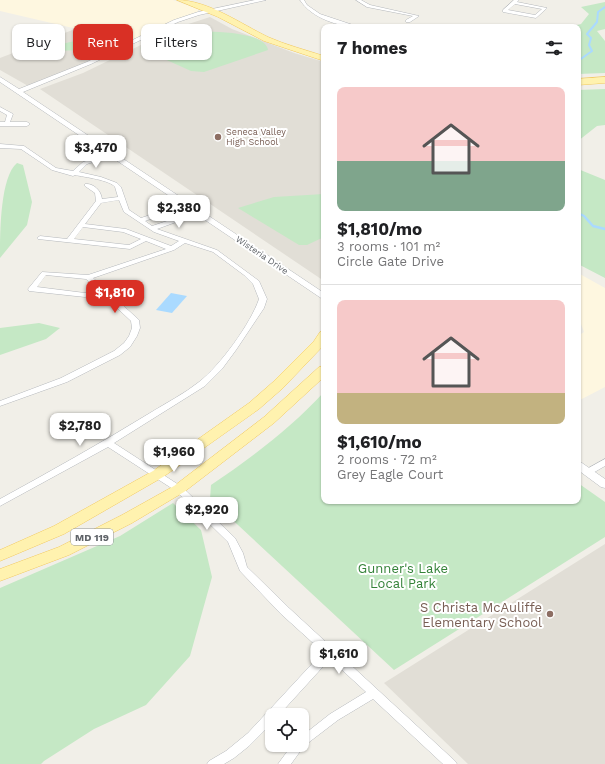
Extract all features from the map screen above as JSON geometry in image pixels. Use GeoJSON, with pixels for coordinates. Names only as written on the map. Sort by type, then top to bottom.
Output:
{"type":"FeatureCollection","features":[{"type":"Feature","properties":{"kind":"main road"},"geometry":{"type":"LineString","coordinates":[[181,0],[212,11],[267,39],[321,57]]}},
{"type":"Feature","properties":{"kind":"main road"},"geometry":{"type":"LineString","coordinates":[[202,0],[235,13]]}},
{"type":"Feature","properties":{"kind":"main road"},"geometry":{"type":"LineString","coordinates":[[248,20],[277,34],[321,50]]}},
{"type":"Feature","properties":{"kind":"main road"},"geometry":{"type":"LineString","coordinates":[[581,82],[605,80]]}},
{"type":"Feature","properties":{"kind":"main road"},"geometry":{"type":"LineString","coordinates":[[581,87],[605,86]]}},
{"type":"Feature","properties":{"kind":"main road","name":"MD 119"},"geometry":{"type":"LineString","coordinates":[[0,556],[59,530],[158,474],[254,406],[288,375],[321,340]]}},
{"type":"Feature","properties":{"kind":"main road","name":"MD 119"},"geometry":{"type":"LineString","coordinates":[[0,574],[64,551],[127,519],[179,489],[269,420],[321,373]]}},
{"type":"Feature","properties":{"kind":"street"},"geometry":{"type":"LineString","coordinates":[[19,91],[88,63],[176,21],[224,8],[264,0]]}},
{"type":"Feature","properties":{"kind":"street"},"geometry":{"type":"LineString","coordinates":[[302,0],[311,10],[322,16],[345,24]]}},
{"type":"Feature","properties":{"kind":"street"},"geometry":{"type":"LineString","coordinates":[[358,0],[369,6],[417,16],[408,21]]}},
{"type":"Feature","properties":{"kind":"street"},"geometry":{"type":"LineString","coordinates":[[516,2],[545,8],[536,17],[506,11],[516,2]]}},
{"type":"Feature","properties":{"kind":"street","name":"Wisteria Drive"},"geometry":{"type":"LineString","coordinates":[[0,79],[114,154],[321,295]]}},
{"type":"Feature","properties":{"kind":"street"},"geometry":{"type":"LineString","coordinates":[[0,109],[10,114],[7,124]]}},
{"type":"Feature","properties":{"kind":"street"},"geometry":{"type":"LineString","coordinates":[[0,124],[27,124]]}},
{"type":"Feature","properties":{"kind":"street"},"geometry":{"type":"LineString","coordinates":[[0,146],[22,147],[54,169],[73,174],[100,178],[115,184],[118,187],[126,211],[165,235],[185,240],[215,251],[256,283],[263,299],[260,308],[228,357],[208,379],[108,443],[0,503]]}},
{"type":"Feature","properties":{"kind":"street"},"geometry":{"type":"LineString","coordinates":[[73,174],[86,164],[114,154]]}},
{"type":"Feature","properties":{"kind":"street"},"geometry":{"type":"LineString","coordinates":[[69,241],[99,201],[96,190],[87,185]]}},
{"type":"Feature","properties":{"kind":"street"},"geometry":{"type":"LineString","coordinates":[[99,201],[122,198]]}},
{"type":"Feature","properties":{"kind":"street"},"geometry":{"type":"LineString","coordinates":[[141,220],[188,204]]}},
{"type":"Feature","properties":{"kind":"street"},"geometry":{"type":"LineString","coordinates":[[152,228],[199,212]]}},
{"type":"Feature","properties":{"kind":"street"},"geometry":{"type":"LineString","coordinates":[[81,225],[124,230],[172,249]]}},
{"type":"Feature","properties":{"kind":"street"},"geometry":{"type":"LineString","coordinates":[[40,238],[130,247],[146,239]]}},
{"type":"Feature","properties":{"kind":"street"},"geometry":{"type":"LineString","coordinates":[[102,290],[85,295],[32,289],[44,272],[88,277],[172,249],[185,240]]}},
{"type":"Feature","properties":{"kind":"street"},"geometry":{"type":"LineString","coordinates":[[0,404],[64,380],[117,352],[127,345],[136,328],[134,320],[88,277]]}},
{"type":"Feature","properties":{"kind":"street"},"geometry":{"type":"LineString","coordinates":[[108,443],[179,489],[232,540],[243,569],[451,764]]}},
{"type":"Feature","properties":{"kind":"street"},"geometry":{"type":"LineString","coordinates":[[588,472],[605,462]]}},
{"type":"Feature","properties":{"kind":"street"},"geometry":{"type":"LineString","coordinates":[[581,467],[605,484]]}},
{"type":"Feature","properties":{"kind":"street"},"geometry":{"type":"LineString","coordinates":[[278,708],[330,652]]}},
{"type":"Feature","properties":{"kind":"street"},"geometry":{"type":"LineString","coordinates":[[309,737],[334,717],[374,693]]}},
{"type":"Feature","properties":{"kind":"street"},"geometry":{"type":"LineString","coordinates":[[213,764],[232,755],[244,746],[265,723]]}},
{"type":"Feature","properties":{"kind":"street"},"geometry":{"type":"LineString","coordinates":[[284,764],[293,752]]}},
{"type":"Feature","properties":{"kind":"shaded area"},"geometry":{"type":"Polygon","coordinates":[[[0,0],[173,0],[198,9],[198,14],[170,24],[141,24],[141,38],[133,42],[133,24],[73,24],[73,28],[65,26],[65,24],[56,24],[0,11],[0,0]]]}},
{"type":"Feature","properties":{"kind":"shaded area","name":"Seneca Valley High School"},"geometry":{"type":"Polygon","coordinates":[[[210,17],[232,29],[294,53],[321,61],[321,279],[40,89],[83,73],[110,60],[133,60],[133,49],[141,45],[141,60],[212,60],[212,24],[188,24],[210,17]]]}},
{"type":"Feature","properties":{"kind":"shaded area"},"geometry":{"type":"Polygon","coordinates":[[[73,30],[73,60],[94,60],[30,87],[0,70],[0,58],[12,53],[12,60],[65,60],[65,33],[73,30]]]}},
{"type":"Feature","properties":{"kind":"shaded area"},"geometry":{"type":"Polygon","coordinates":[[[581,275],[605,288],[605,387],[581,399],[581,334],[584,332],[581,324],[581,275]]]}},
{"type":"Feature","properties":{"kind":"shaded area","name":"S Christa McAuliffe Elementary School"},"geometry":{"type":"Polygon","coordinates":[[[605,544],[605,764],[468,764],[384,683],[605,544]]]}},
{"type":"Feature","properties":{"kind":"green space"},"geometry":{"type":"Polygon","coordinates":[[[605,2],[605,29],[597,31],[605,41],[605,73],[581,74],[581,24],[589,14],[581,7],[605,2]]]}},
{"type":"Feature","properties":{"kind":"green space"},"geometry":{"type":"Polygon","coordinates":[[[212,32],[249,36],[258,39],[265,44],[268,50],[204,72],[191,71],[167,60],[212,60],[212,32]]]}},
{"type":"Feature","properties":{"kind":"green space"},"geometry":{"type":"Polygon","coordinates":[[[73,42],[73,50],[65,51],[65,44],[73,42]]]}},
{"type":"Feature","properties":{"kind":"green space"},"geometry":{"type":"Polygon","coordinates":[[[605,89],[605,125],[597,126],[581,139],[581,90],[605,89]]]}},
{"type":"Feature","properties":{"kind":"green space"},"geometry":{"type":"Polygon","coordinates":[[[17,163],[23,165],[32,202],[27,225],[0,258],[1,221],[4,193],[11,170],[17,163]]]}},
{"type":"Feature","properties":{"kind":"green space"},"geometry":{"type":"Polygon","coordinates":[[[581,170],[605,180],[605,278],[581,266],[581,170]]]}},
{"type":"Feature","properties":{"kind":"green space"},"geometry":{"type":"Polygon","coordinates":[[[321,194],[321,238],[307,245],[299,245],[238,208],[274,197],[321,194]]]}},
{"type":"Feature","properties":{"kind":"green space"},"geometry":{"type":"Polygon","coordinates":[[[39,323],[60,328],[46,339],[0,355],[0,328],[39,323]]]}},
{"type":"Feature","properties":{"kind":"green space","name":"Gunner's Lake Local Park"},"geometry":{"type":"Polygon","coordinates":[[[321,395],[321,504],[581,504],[581,485],[605,502],[605,537],[394,670],[210,499],[211,485],[270,442],[321,395]]]}},
{"type":"Feature","properties":{"kind":"green space"},"geometry":{"type":"Polygon","coordinates":[[[173,503],[201,530],[212,577],[190,656],[146,705],[94,729],[41,764],[0,764],[0,588],[120,536],[173,503]]]}},
{"type":"Feature","properties":{"kind":"water"},"geometry":{"type":"Polygon","coordinates":[[[171,293],[187,296],[172,313],[156,310],[171,293]]]}},
{"type":"Feature","properties":{"kind":"waterway"},"geometry":{"type":"LineString","coordinates":[[581,59],[592,51],[589,45],[591,38],[587,34],[597,22],[598,12],[605,7]]}},
{"type":"Feature","properties":{"kind":"waterway"},"geometry":{"type":"LineString","coordinates":[[581,214],[593,226],[605,229]]}},
{"type":"Feature","properties":{"kind":"place","name":"Seneca Valley High School"},"geometry":{"type":"Point","coordinates":[218,137]}},
{"type":"Feature","properties":{"kind":"place","name":"S Christa McAuliffe Elementary School"},"geometry":{"type":"Point","coordinates":[550,614]}}]}
